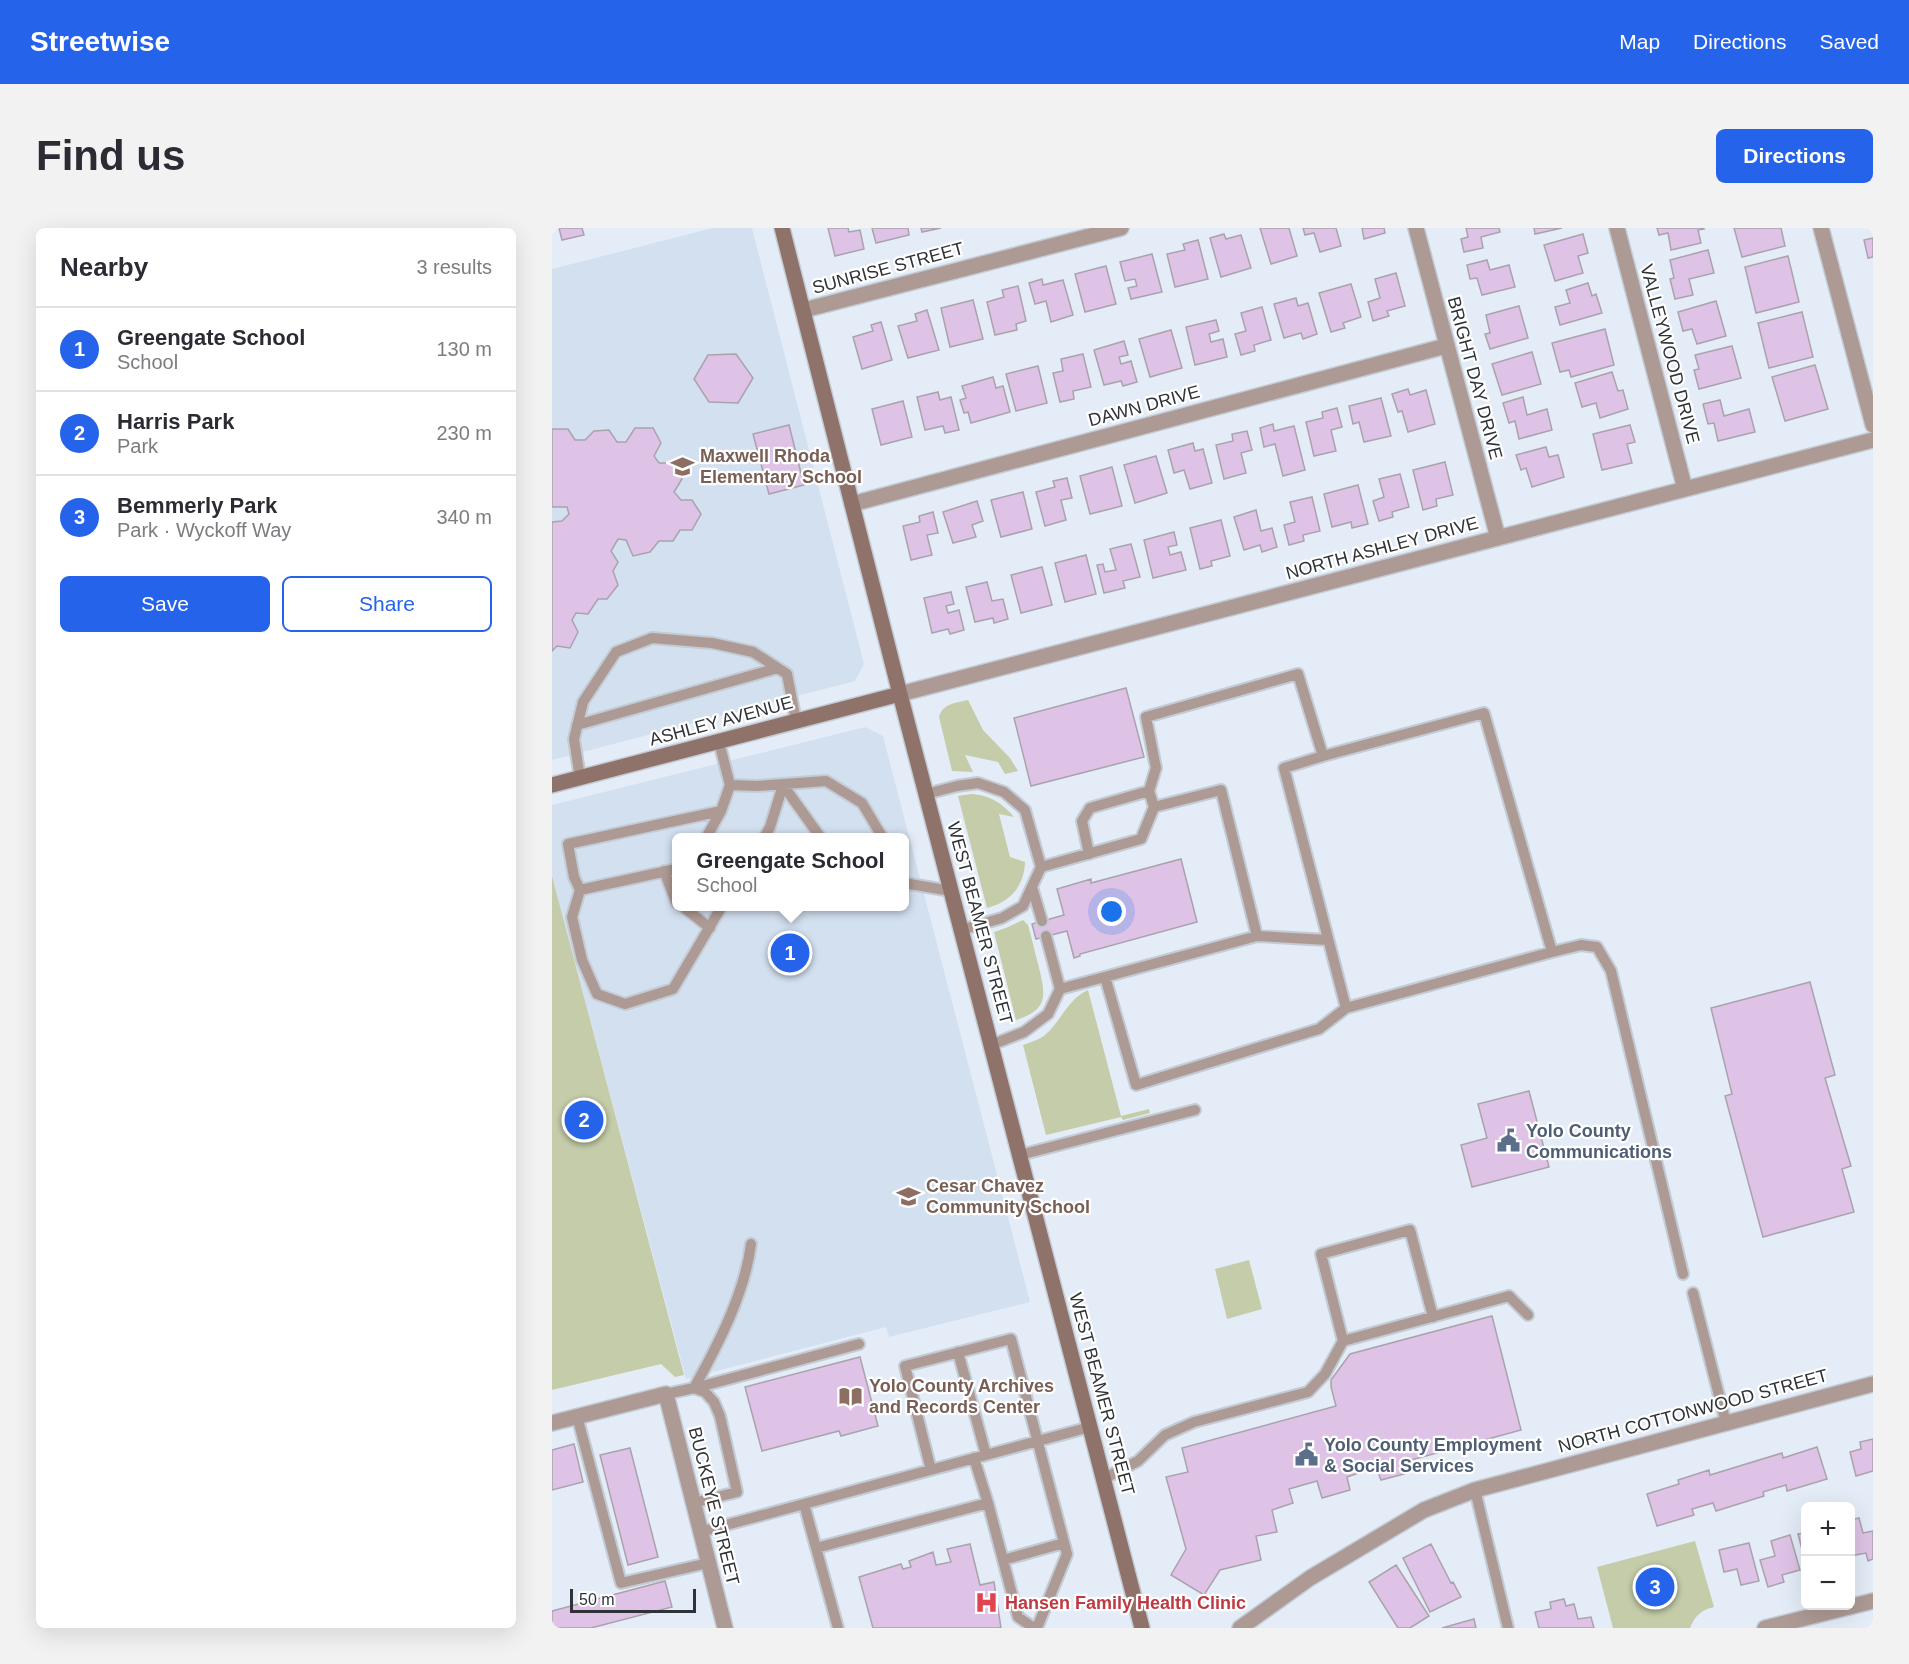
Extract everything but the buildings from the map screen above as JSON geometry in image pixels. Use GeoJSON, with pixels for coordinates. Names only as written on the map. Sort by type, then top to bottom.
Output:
{"type":"FeatureCollection","features":[{"type":"Feature","properties":{"kind":"street","name":"WEST BEAMER STREET"},"geometry":{"type":"LineString","coordinates":[[782,228],[1142,1628]]}},
{"type":"Feature","properties":{"kind":"street","name":"SUNRISE STREET"},"geometry":{"type":"LineString","coordinates":[[804,310],[1121,228]]}},
{"type":"Feature","properties":{"kind":"street","name":"BRIGHT DAY DRIVE"},"geometry":{"type":"LineString","coordinates":[[1416,228],[1498,538]]}},
{"type":"Feature","properties":{"kind":"street","name":"VALLEYWOOD DRIVE"},"geometry":{"type":"LineString","coordinates":[[1617,228],[1685,489]]}},
{"type":"Feature","properties":{"kind":"street"},"geometry":{"type":"LineString","coordinates":[[1821,228],[1873,425]]}},
{"type":"Feature","properties":{"kind":"street","name":"DAWN DRIVE"},"geometry":{"type":"LineString","coordinates":[[852,504],[1446,346]]}},
{"type":"Feature","properties":{"kind":"street","name":"NORTH ASHLEY DRIVE"},"geometry":{"type":"LineString","coordinates":[[900,694],[1873,440]]}},
{"type":"Feature","properties":{"kind":"street","name":"ASHLEY AVENUE"},"geometry":{"type":"LineString","coordinates":[[552,785],[900,694]]}},
{"type":"Feature","properties":{"kind":"street","name":"NORTH COTTONWOOD STREET"},"geometry":{"type":"LineString","coordinates":[[1239,1628],[1310,1578],[1414,1516],[1475,1490],[1873,1384]]}},
{"type":"Feature","properties":{"kind":"street"},"geometry":{"type":"LineString","coordinates":[[552,1423],[666,1394]]}},
{"type":"Feature","properties":{"kind":"street","name":"BUCKEYE STREET"},"geometry":{"type":"LineString","coordinates":[[666,1394],[725,1628]]}},
{"type":"Feature","properties":{"kind":"street"},"geometry":{"type":"LineString","coordinates":[[1765,1628],[1873,1601]]}},
{"type":"Feature","properties":{"kind":"lane"},"geometry":{"type":"LineString","coordinates":[[580,778],[573,739],[583,702],[616,652],[652,638],[712,643],[753,652],[787,674],[796,721]]}},
{"type":"Feature","properties":{"kind":"lane"},"geometry":{"type":"LineString","coordinates":[[577,725],[778,668]]}},
{"type":"Feature","properties":{"kind":"lane"},"geometry":{"type":"LineString","coordinates":[[1041,867],[1141,839],[1154,807],[1149,791],[1156,768],[1146,717],[1298,674],[1323,756]]}},
{"type":"Feature","properties":{"kind":"lane"},"geometry":{"type":"LineString","coordinates":[[1346,1008],[1284,768],[1323,756],[1484,713],[1552,952]]}},
{"type":"Feature","properties":{"kind":"lane"},"geometry":{"type":"LineString","coordinates":[[708,833],[721,811],[730,784],[719,742]]}},
{"type":"Feature","properties":{"kind":"lane"},"geometry":{"type":"LineString","coordinates":[[730,784],[783,785],[825,781],[862,802],[881,833]]}},
{"type":"Feature","properties":{"kind":"lane"},"geometry":{"type":"LineString","coordinates":[[926,794],[978,783],[1004,792],[1025,810],[1041,867],[1023,906],[1002,918],[961,930]]}},
{"type":"Feature","properties":{"kind":"lane"},"geometry":{"type":"LineString","coordinates":[[767,833],[771,827],[783,785]]}},
{"type":"Feature","properties":{"kind":"lane"},"geometry":{"type":"LineString","coordinates":[[783,785],[818,833]]}},
{"type":"Feature","properties":{"kind":"lane"},"geometry":{"type":"LineString","coordinates":[[1154,807],[1221,790],[1257,936]]}},
{"type":"Feature","properties":{"kind":"lane"},"geometry":{"type":"LineString","coordinates":[[1089,854],[1082,821],[1090,808],[1149,791]]}},
{"type":"Feature","properties":{"kind":"lane"},"geometry":{"type":"LineString","coordinates":[[719,911],[673,989],[625,1004],[597,994],[582,960],[572,917],[580,890],[574,877],[568,844],[721,811]]}},
{"type":"Feature","properties":{"kind":"lane"},"geometry":{"type":"LineString","coordinates":[[580,890],[672,870]]}},
{"type":"Feature","properties":{"kind":"lane"},"geometry":{"type":"LineString","coordinates":[[664,871],[672,892]]}},
{"type":"Feature","properties":{"kind":"lane"},"geometry":{"type":"LineString","coordinates":[[909,884],[951,891]]}},
{"type":"Feature","properties":{"kind":"lane"},"geometry":{"type":"LineString","coordinates":[[1032,886],[1042,921]]}},
{"type":"Feature","properties":{"kind":"lane"},"geometry":{"type":"LineString","coordinates":[[688,911],[710,928]]}},
{"type":"Feature","properties":{"kind":"lane"},"geometry":{"type":"LineString","coordinates":[[991,1045],[1024,1032],[1048,1014],[1060,989],[1046,936]]}},
{"type":"Feature","properties":{"kind":"lane"},"geometry":{"type":"LineString","coordinates":[[1060,989],[1257,936],[1328,940]]}},
{"type":"Feature","properties":{"kind":"lane"},"geometry":{"type":"LineString","coordinates":[[1105,977],[1136,1085],[1319,1029],[1346,1008],[1552,952],[1581,945],[1597,947],[1611,971],[1683,1274]]}},
{"type":"Feature","properties":{"kind":"lane"},"geometry":{"type":"LineString","coordinates":[[1020,1155],[1195,1110]]}},
{"type":"Feature","properties":{"kind":"lane"},"geometry":{"type":"LineString","coordinates":[[1105,1478],[1138,1461],[1165,1435],[1194,1422],[1308,1392],[1325,1374],[1343,1341],[1321,1254],[1410,1230],[1433,1317]]}},
{"type":"Feature","properties":{"kind":"lane"},"geometry":{"type":"LineString","coordinates":[[694,1388],[712,1356],[748,1270],[751,1244]]}},
{"type":"Feature","properties":{"kind":"lane"},"geometry":{"type":"LineString","coordinates":[[1693,1293],[1726,1423]]}},
{"type":"Feature","properties":{"kind":"lane"},"geometry":{"type":"LineString","coordinates":[[1343,1341],[1509,1296],[1528,1315]]}},
{"type":"Feature","properties":{"kind":"lane"},"geometry":{"type":"LineString","coordinates":[[931,1470],[904,1366],[1011,1339],[1067,1554],[1036,1628],[1018,1617],[974,1458]]}},
{"type":"Feature","properties":{"kind":"lane"},"geometry":{"type":"LineString","coordinates":[[666,1394],[859,1344]]}},
{"type":"Feature","properties":{"kind":"lane"},"geometry":{"type":"LineString","coordinates":[[958,1352],[986,1455]]}},
{"type":"Feature","properties":{"kind":"lane"},"geometry":{"type":"LineString","coordinates":[[693,1503],[737,1492],[717,1409],[705,1392],[694,1388]]}},
{"type":"Feature","properties":{"kind":"lane"},"geometry":{"type":"LineString","coordinates":[[577,1416],[621,1583],[708,1563]]}},
{"type":"Feature","properties":{"kind":"lane"},"geometry":{"type":"LineString","coordinates":[[700,1532],[1090,1427]]}},
{"type":"Feature","properties":{"kind":"lane"},"geometry":{"type":"LineString","coordinates":[[1475,1490],[1508,1628]]}},
{"type":"Feature","properties":{"kind":"lane"},"geometry":{"type":"LineString","coordinates":[[816,1548],[988,1503]]}},
{"type":"Feature","properties":{"kind":"lane"},"geometry":{"type":"LineString","coordinates":[[804,1504],[838,1628]]}},
{"type":"Feature","properties":{"kind":"lane"},"geometry":{"type":"LineString","coordinates":[[1003,1560],[1064,1543]]}},
{"type":"Feature","properties":{"kind":"shaded area","name":"Maxwell Rhoda Elementary School"},"geometry":{"type":"Polygon","coordinates":[[[713,228],[752,228],[864,664],[855,681],[552,760],[552,269],[713,228]]]}},
{"type":"Feature","properties":{"kind":"shaded area"},"geometry":{"type":"Polygon","coordinates":[[[865,727],[883,736],[908,833],[672,833],[672,911],[909,911],[909,836],[1030,1302],[889,1337],[886,1327],[686,1379],[552,876],[552,805],[865,727]]]}},
{"type":"Feature","properties":{"kind":"green space"},"geometry":{"type":"Polygon","coordinates":[[[968,700],[983,730],[1010,758],[1018,771],[1005,774],[998,762],[965,755],[973,772],[952,771],[939,717],[947,706],[968,700]]]}},
{"type":"Feature","properties":{"kind":"green space"},"geometry":{"type":"Polygon","coordinates":[[[971,794],[995,801],[1014,817],[999,814],[1010,857],[1025,862],[1019,886],[1003,902],[987,908],[958,796],[971,794]]]}},
{"type":"Feature","properties":{"kind":"green space"},"geometry":{"type":"Polygon","coordinates":[[[552,876],[684,1375],[675,1377],[661,1364],[552,1390],[552,876]]]}},
{"type":"Feature","properties":{"kind":"green space"},"geometry":{"type":"Polygon","coordinates":[[[1023,920],[1028,925],[1043,994],[1039,1007],[1034,1012],[1016,1020],[994,932],[1023,920]]]}},
{"type":"Feature","properties":{"kind":"green space"},"geometry":{"type":"Polygon","coordinates":[[[1088,990],[1121,1116],[1149,1109],[1150,1113],[1123,1120],[1121,1117],[1046,1135],[1023,1045],[1045,1035],[1075,999],[1088,990]]]}},
{"type":"Feature","properties":{"kind":"green space"},"geometry":{"type":"Polygon","coordinates":[[[1249,1260],[1262,1309],[1227,1319],[1215,1269],[1249,1260]]]}},
{"type":"Feature","properties":{"kind":"green space"},"geometry":{"type":"Polygon","coordinates":[[[1695,1541],[1714,1607],[1699,1614],[1690,1628],[1613,1628],[1597,1567],[1695,1541]]]}},
{"type":"Feature","properties":{"kind":"place","name":"Maxwell Rhoda Elementary School"},"geometry":{"type":"Point","coordinates":[682,466]}},
{"type":"Feature","properties":{"kind":"place","name":"Greengate School"},"geometry":{"type":"Point","coordinates":[790,953]}},
{"type":"Feature","properties":{"kind":"place","name":"Harris Park"},"geometry":{"type":"Point","coordinates":[584,1120]}},
{"type":"Feature","properties":{"kind":"place","name":"Yolo County Communications"},"geometry":{"type":"Point","coordinates":[1508,1141]}},
{"type":"Feature","properties":{"kind":"place","name":"Cesar Chavez Community School"},"geometry":{"type":"Point","coordinates":[908,1196]}},
{"type":"Feature","properties":{"kind":"place","name":"Yolo County Archives and Records Center"},"geometry":{"type":"Point","coordinates":[851,1396]}},
{"type":"Feature","properties":{"kind":"place","name":"Yolo County Employment & Social Services"},"geometry":{"type":"Point","coordinates":[1306,1455]}},
{"type":"Feature","properties":{"kind":"place","name":"Bemmerly Park"},"geometry":{"type":"Point","coordinates":[1655,1587]}},
{"type":"Feature","properties":{"kind":"place","name":"Hansen Family Health Clinic"},"geometry":{"type":"Point","coordinates":[987,1603]}}]}
